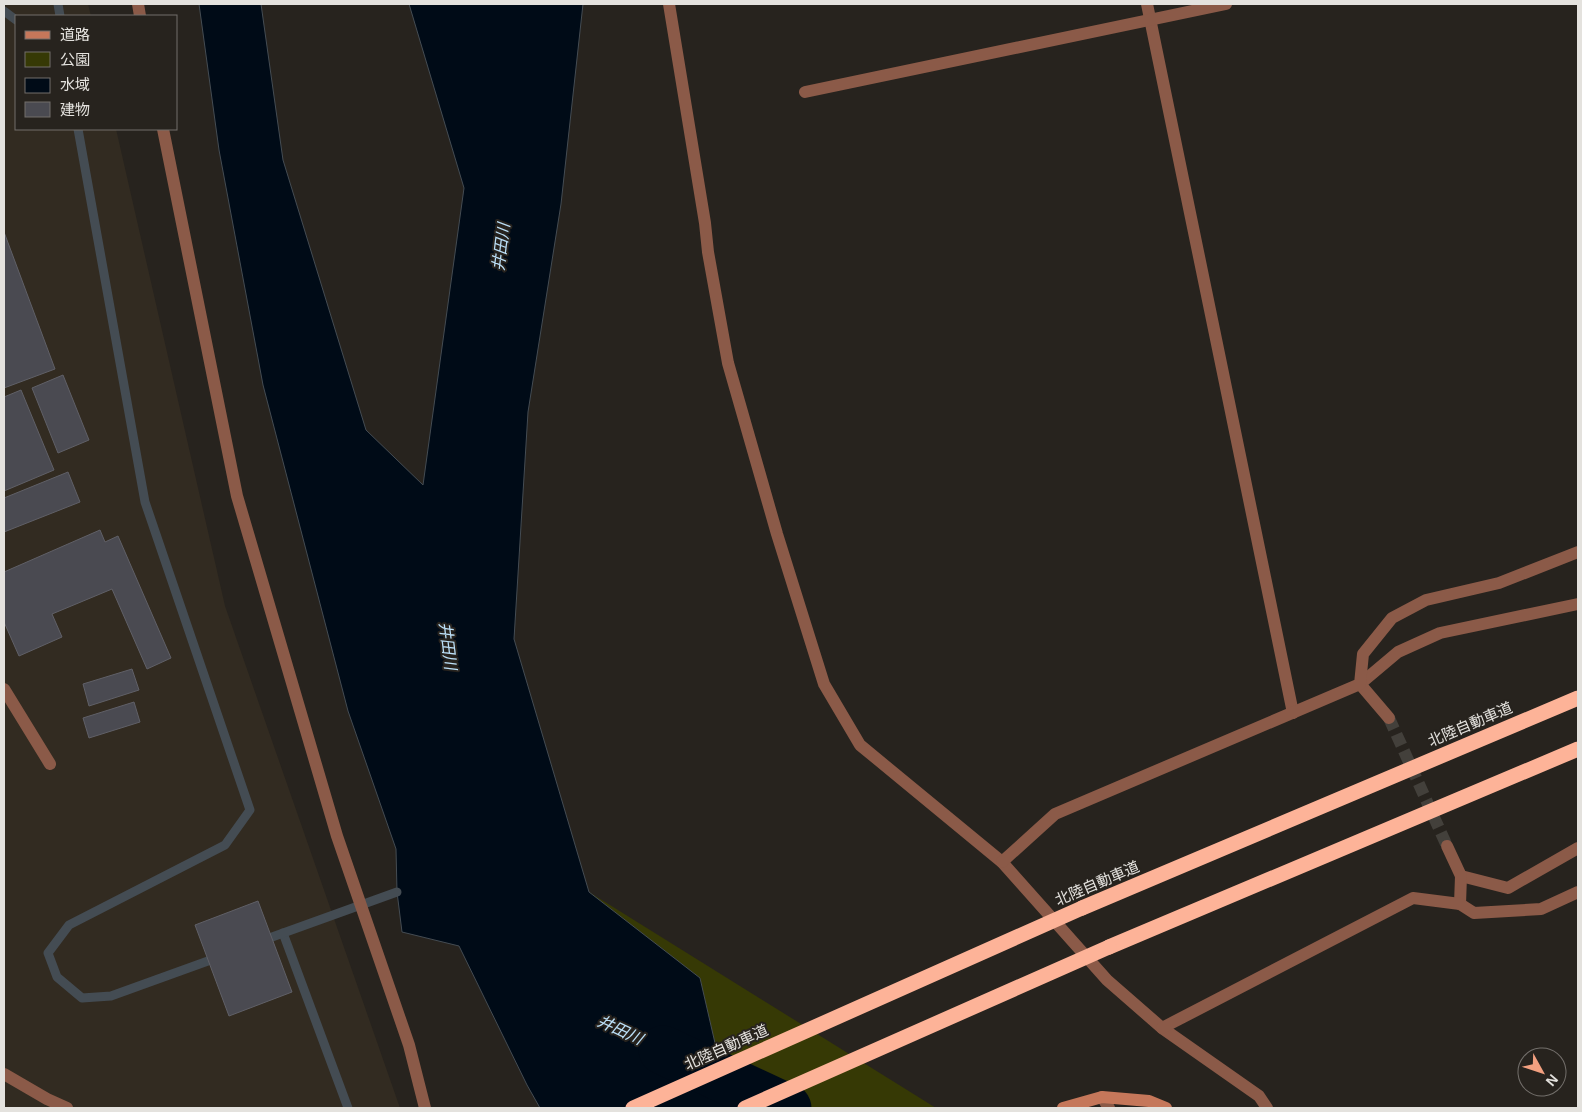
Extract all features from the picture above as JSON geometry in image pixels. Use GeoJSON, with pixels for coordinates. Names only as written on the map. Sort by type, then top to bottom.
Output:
{"type":"FeatureCollection","features":[{"type":"Feature","properties":{"kind":"highway","name":"北陸自動車道"},"geometry":{"type":"LineString","coordinates":[[633,1108],[1082,908],[1578,698]]}},
{"type":"Feature","properties":{"kind":"highway"},"geometry":{"type":"LineString","coordinates":[[745,1108],[1109,946],[1578,749]]}},
{"type":"Feature","properties":{"kind":"street"},"geometry":{"type":"LineString","coordinates":[[668,4],[728,363],[777,534],[824,684],[860,745],[1002,862],[1107,980],[1162,1028],[1259,1096],[1267,1108]]}},
{"type":"Feature","properties":{"kind":"street"},"geometry":{"type":"LineString","coordinates":[[1147,4],[1293,713]]}},
{"type":"Feature","properties":{"kind":"street"},"geometry":{"type":"LineString","coordinates":[[805,92],[1226,4]]}},
{"type":"Feature","properties":{"kind":"street"},"geometry":{"type":"LineString","coordinates":[[163,130],[237,496],[337,836],[409,1045],[426,1108]]}},
{"type":"Feature","properties":{"kind":"street"},"geometry":{"type":"LineString","coordinates":[[1389,718],[1360,684],[1363,654],[1392,618],[1426,600],[1499,583],[1578,552]]}},
{"type":"Feature","properties":{"kind":"street"},"geometry":{"type":"LineString","coordinates":[[1002,862],[1055,814],[1360,684],[1398,652],[1440,633],[1578,604]]}},
{"type":"Feature","properties":{"kind":"street"},"geometry":{"type":"LineString","coordinates":[[4,689],[50,764]]}},
{"type":"Feature","properties":{"kind":"street"},"geometry":{"type":"LineString","coordinates":[[1447,846],[1461,876],[1460,904]]}},
{"type":"Feature","properties":{"kind":"street"},"geometry":{"type":"LineString","coordinates":[[1461,876],[1508,888],[1578,848]]}},
{"type":"Feature","properties":{"kind":"street"},"geometry":{"type":"LineString","coordinates":[[1162,1028],[1413,898],[1460,904],[1474,913],[1541,909],[1578,892]]}},
{"type":"Feature","properties":{"kind":"street"},"geometry":{"type":"LineString","coordinates":[[4,1074],[47,1099],[67,1108]]}},
{"type":"Feature","properties":{"kind":"street"},"geometry":{"type":"LineString","coordinates":[[1102,1096],[1109,1108]]}},
{"type":"Feature","properties":{"kind":"street"},"geometry":{"type":"LineString","coordinates":[[1062,1108],[1102,1096],[1149,1101],[1166,1108]]}},
{"type":"Feature","properties":{"kind":"shaded area"},"geometry":{"type":"Polygon","coordinates":[[[4,4],[88,4],[91,15],[15,15],[15,130],[116,130],[225,606],[400,1108],[4,1108],[4,4]]]}},
{"type":"Feature","properties":{"kind":"green space"},"geometry":{"type":"Polygon","coordinates":[[[589,892],[936,1108],[706,1108],[589,892]]]}},
{"type":"Feature","properties":{"kind":"water"},"geometry":{"type":"Polygon","coordinates":[[[199,4],[261,4],[283,160],[366,430],[423,485],[464,188],[409,4],[583,4],[561,204],[528,412],[514,639],[589,892],[700,978],[730,1108],[540,1108],[459,946],[402,932],[397,892],[396,849],[348,711],[263,385],[219,150],[199,4]]]}},
{"type":"Feature","properties":{"kind":"building"},"geometry":{"type":"Polygon","coordinates":[[[4,232],[55,369],[4,388],[4,232]]]}},
{"type":"Feature","properties":{"kind":"building"},"geometry":{"type":"Polygon","coordinates":[[[63,375],[89,440],[58,453],[32,388],[63,375]]]}},
{"type":"Feature","properties":{"kind":"building"},"geometry":{"type":"Polygon","coordinates":[[[21,390],[54,470],[4,491],[4,397],[21,390]]]}},
{"type":"Feature","properties":{"kind":"building"},"geometry":{"type":"Polygon","coordinates":[[[68,472],[80,502],[4,532],[4,498],[68,472]]]}},
{"type":"Feature","properties":{"kind":"building"},"geometry":{"type":"Polygon","coordinates":[[[100,530],[105,542],[118,536],[171,658],[147,669],[112,589],[52,614],[62,637],[19,656],[4,622],[4,572],[100,530]]]}},
{"type":"Feature","properties":{"kind":"building"},"geometry":{"type":"Polygon","coordinates":[[[132,669],[139,690],[89,706],[83,684],[132,669]]]}},
{"type":"Feature","properties":{"kind":"building"},"geometry":{"type":"Polygon","coordinates":[[[134,702],[140,722],[89,738],[83,718],[134,702]]]}},
{"type":"Feature","properties":{"kind":"building"},"geometry":{"type":"Polygon","coordinates":[[[258,901],[292,992],[229,1016],[195,925],[258,901]]]}},
{"type":"Feature","properties":{"kind":"waterway"},"geometry":{"type":"LineString","coordinates":[[58,4],[60,15]]}},
{"type":"Feature","properties":{"kind":"waterway"},"geometry":{"type":"LineString","coordinates":[[4,11],[15,19]]}},
{"type":"Feature","properties":{"kind":"waterway"},"geometry":{"type":"LineString","coordinates":[[78,130],[145,502],[250,810],[225,845],[69,925],[48,953],[57,977],[82,998],[111,996],[219,957]]}},
{"type":"Feature","properties":{"kind":"waterway"},"geometry":{"type":"LineString","coordinates":[[261,941],[397,892]]}},
{"type":"Feature","properties":{"kind":"waterway"},"geometry":{"type":"LineString","coordinates":[[283,933],[348,1108]]}},
{"type":"Feature","properties":{"kind":"waterway","name":"井田川"},"geometry":{"type":"LineString","coordinates":[[663,1050],[787,1108]]}},
{"type":"Feature","properties":{"kind":"tunnel"},"geometry":{"type":"LineString","coordinates":[[1389,718],[1447,846]]}}]}
